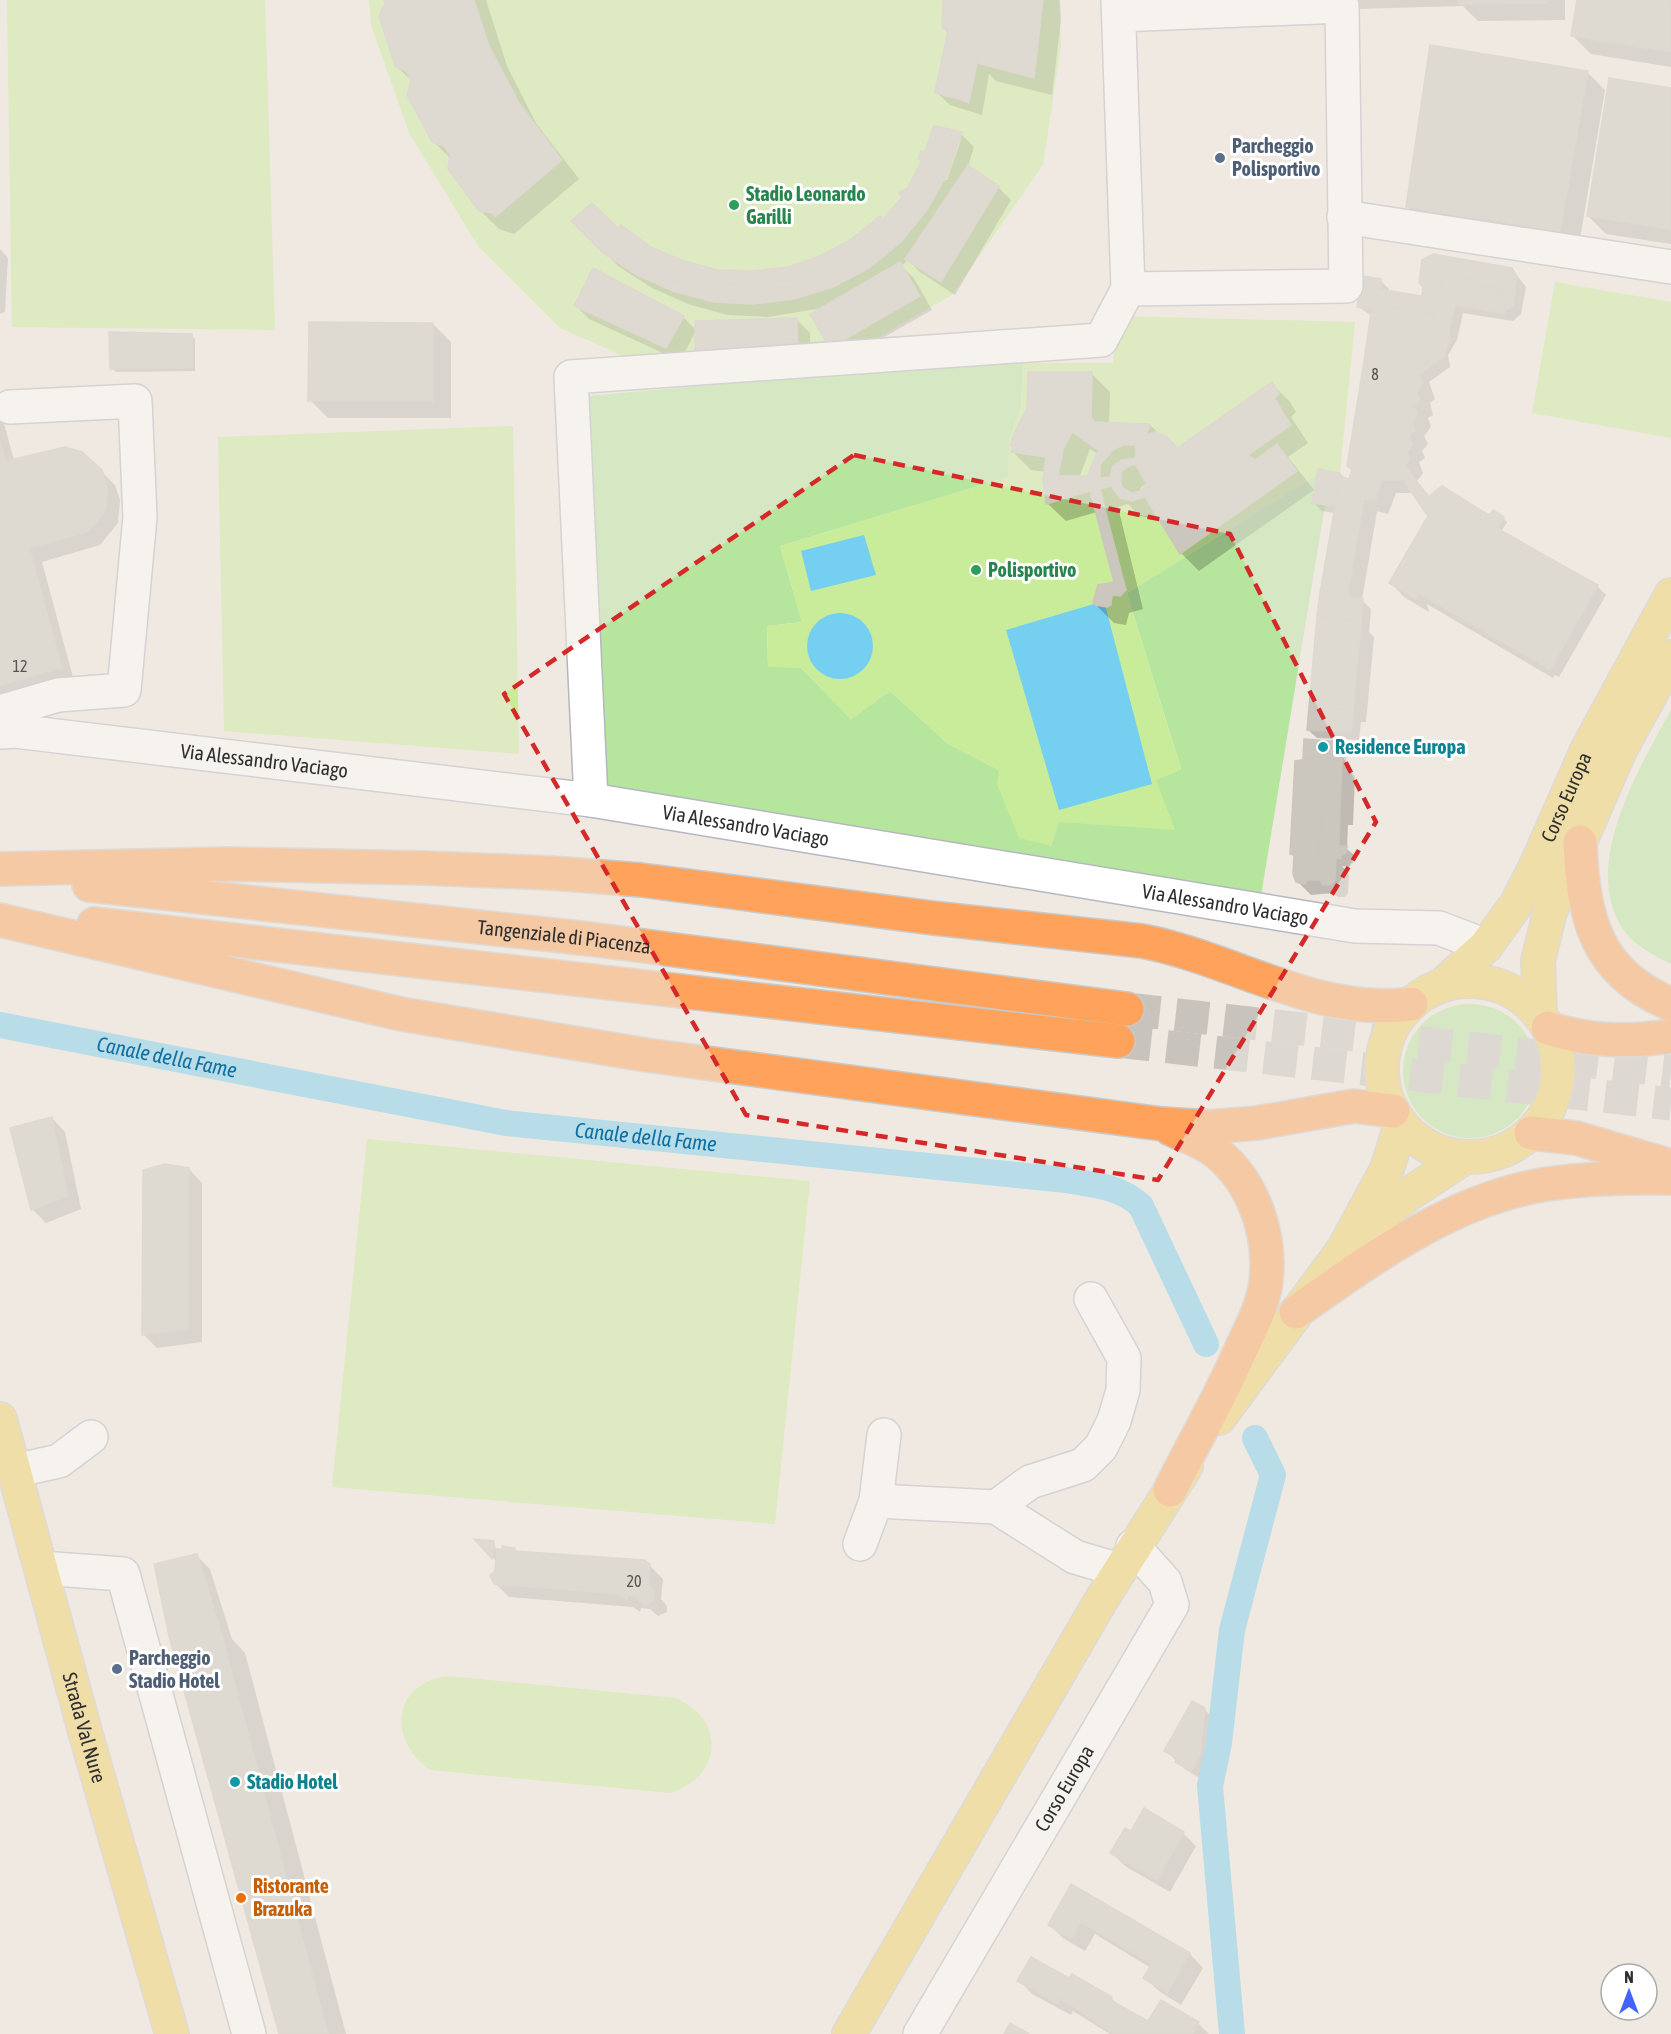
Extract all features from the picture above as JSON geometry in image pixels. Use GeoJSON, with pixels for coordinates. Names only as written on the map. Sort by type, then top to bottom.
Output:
{"type":"FeatureCollection","features":[{"type":"Feature","properties":{"kind":"highway"},"geometry":{"type":"LineString","coordinates":[[1580,842],[1582,882],[1588,917],[1598,942],[1626,977],[1646,994],[1671,1004]]}},
{"type":"Feature","properties":{"kind":"highway"},"geometry":{"type":"LineString","coordinates":[[0,869],[227,864],[423,867],[641,880],[933,918],[1143,941],[1177,948],[1303,993],[1362,1006],[1385,1007],[1411,1004]]}},
{"type":"Feature","properties":{"kind":"highway","name":"Tangenziale di Piacenza"},"geometry":{"type":"LineString","coordinates":[[0,875],[590,939],[1127,1008]]}},
{"type":"Feature","properties":{"kind":"highway","name":"Tangenziale di Piacenza"},"geometry":{"type":"LineString","coordinates":[[0,914],[1118,1041]]}},
{"type":"Feature","properties":{"kind":"highway"},"geometry":{"type":"LineString","coordinates":[[0,920],[400,1014],[646,1055],[1162,1124],[1209,1127],[1257,1123],[1354,1106],[1397,1117]]}},
{"type":"Feature","properties":{"kind":"highway"},"geometry":{"type":"LineString","coordinates":[[1544,1021],[1588,1039],[1638,1041],[1671,1036]]}},
{"type":"Feature","properties":{"kind":"highway"},"geometry":{"type":"LineString","coordinates":[[1162,1124],[1215,1152],[1246,1188],[1257,1209],[1265,1238],[1267,1259],[1265,1287],[1259,1311],[1233,1369],[1170,1490]]}},
{"type":"Feature","properties":{"kind":"highway"},"geometry":{"type":"LineString","coordinates":[[1531,1133],[1576,1138],[1671,1166]]}},
{"type":"Feature","properties":{"kind":"highway"},"geometry":{"type":"LineString","coordinates":[[1296,1312],[1361,1265],[1407,1238],[1485,1202],[1546,1184],[1615,1177],[1671,1178]]}},
{"type":"Feature","properties":{"kind":"main road","name":"Corso Europa"},"geometry":{"type":"LineString","coordinates":[[1441,986],[1486,946],[1521,894],[1587,750],[1671,595]]}},
{"type":"Feature","properties":{"kind":"main road","name":"Corso Europa"},"geometry":{"type":"LineString","coordinates":[[1544,1021],[1538,961],[1550,912],[1619,752],[1671,657]]}},
{"type":"Feature","properties":{"kind":"main road"},"geometry":{"type":"LineString","coordinates":[[1463,981],[1485,982],[1515,994],[1544,1021],[1558,1054],[1558,1083],[1549,1111],[1531,1133],[1512,1147],[1489,1155],[1464,1157],[1441,1152],[1419,1141],[1397,1117],[1383,1083],[1383,1054],[1393,1026],[1411,1004],[1441,986],[1463,981]]}},
{"type":"Feature","properties":{"kind":"main road"},"geometry":{"type":"LineString","coordinates":[[849,2034],[1126,1558],[1170,1490],[1296,1312],[1343,1250],[1387,1169],[1397,1117]]}},
{"type":"Feature","properties":{"kind":"main road"},"geometry":{"type":"LineString","coordinates":[[1343,1250],[1383,1213],[1464,1157]]}},
{"type":"Feature","properties":{"kind":"main road","name":"Strada Val Nure"},"geometry":{"type":"LineString","coordinates":[[0,1419],[172,2034]]}},
{"type":"Feature","properties":{"kind":"street"},"geometry":{"type":"LineString","coordinates":[[591,800],[571,377],[1101,340],[1128,289],[1119,8],[1342,6],[1346,286],[1128,289]]}},
{"type":"Feature","properties":{"kind":"street"},"geometry":{"type":"LineString","coordinates":[[1344,217],[1671,267]]}},
{"type":"Feature","properties":{"kind":"street"},"geometry":{"type":"LineString","coordinates":[[0,712],[58,695],[124,690],[140,517],[135,401],[10,407]]}},
{"type":"Feature","properties":{"kind":"street","name":"Via Alessandro Vaciago"},"geometry":{"type":"LineString","coordinates":[[0,732],[15,731],[591,800],[1355,926],[1439,928],[1486,946]]}},
{"type":"Feature","properties":{"kind":"street"},"geometry":{"type":"LineString","coordinates":[[996,1507],[1030,1482],[1083,1465],[1101,1447],[1114,1421],[1123,1390],[1124,1358],[1091,1299]]}},
{"type":"Feature","properties":{"kind":"street"},"geometry":{"type":"LineString","coordinates":[[860,1544],[876,1501],[884,1435]]}},
{"type":"Feature","properties":{"kind":"street"},"geometry":{"type":"LineString","coordinates":[[14,1471],[59,1461],[91,1437]]}},
{"type":"Feature","properties":{"kind":"street"},"geometry":{"type":"LineString","coordinates":[[876,1501],[996,1507],[1075,1557],[1126,1558]]}},
{"type":"Feature","properties":{"kind":"street","name":"Corso Europa"},"geometry":{"type":"LineString","coordinates":[[920,2034],[1172,1605],[1165,1582],[1126,1558]]}},
{"type":"Feature","properties":{"kind":"street"},"geometry":{"type":"LineString","coordinates":[[40,1568],[123,1574],[249,2034]]}},
{"type":"Feature","properties":{"kind":"highlighted area"},"geometry":{"type":"Polygon","coordinates":[[[854,455],[1230,534],[1376,822],[1158,1180],[746,1115],[504,694],[854,455]]]}},
{"type":"Feature","properties":{"kind":"green space"},"geometry":{"type":"Polygon","coordinates":[[[7,0],[265,0],[275,330],[12,327],[7,0]]]}},
{"type":"Feature","properties":{"kind":"green space","name":"Stadio Leonardo Garilli"},"geometry":{"type":"Polygon","coordinates":[[[369,0],[1059,0],[1061,45],[1043,165],[952,295],[834,363],[678,380],[560,328],[478,246],[409,133],[371,25],[369,0]]]}},
{"type":"Feature","properties":{"kind":"green space"},"geometry":{"type":"Polygon","coordinates":[[[1555,282],[1671,302],[1671,438],[1532,413],[1555,282]]]}},
{"type":"Feature","properties":{"kind":"green space","name":"Polisportivo"},"geometry":{"type":"Polygon","coordinates":[[[1116,316],[1355,322],[1340,473],[1318,469],[1317,475],[1127,593],[1181,770],[1156,780],[1175,830],[1059,822],[1051,846],[1019,838],[997,784],[999,770],[948,744],[890,691],[851,719],[801,668],[768,667],[767,626],[802,622],[780,546],[1008,477],[1009,441],[1021,407],[1023,363],[1113,363],[1116,316]]]}},
{"type":"Feature","properties":{"kind":"green space"},"geometry":{"type":"Polygon","coordinates":[[[1005,359],[1023,363],[1021,407],[1009,441],[1008,477],[780,546],[802,622],[767,626],[768,666],[801,668],[851,719],[890,691],[948,744],[999,770],[1051,846],[1059,821],[1181,769],[1127,593],[1317,475],[1312,502],[1325,505],[1260,902],[601,798],[576,397],[1005,359]]]}},
{"type":"Feature","properties":{"kind":"green space"},"geometry":{"type":"Polygon","coordinates":[[[513,426],[519,754],[224,731],[218,437],[513,426]]]}},
{"type":"Feature","properties":{"kind":"green space"},"geometry":{"type":"Polygon","coordinates":[[[1671,710],[1671,964],[1639,945],[1623,929],[1611,904],[1608,876],[1611,847],[1619,817],[1644,759],[1671,710]]]}},
{"type":"Feature","properties":{"kind":"green space"},"geometry":{"type":"Polygon","coordinates":[[[1470,1004],[1495,1010],[1517,1024],[1531,1046],[1537,1071],[1531,1096],[1517,1118],[1495,1132],[1470,1138],[1445,1132],[1423,1118],[1409,1096],[1403,1071],[1409,1046],[1423,1024],[1445,1010],[1470,1004]]]}},
{"type":"Feature","properties":{"kind":"green space"},"geometry":{"type":"Polygon","coordinates":[[[367,1139],[810,1181],[775,1524],[332,1487],[367,1139]]]}},
{"type":"Feature","properties":{"kind":"green space"},"geometry":{"type":"Polygon","coordinates":[[[448,1676],[675,1698],[692,1707],[703,1719],[710,1733],[712,1747],[708,1761],[700,1774],[688,1785],[670,1793],[430,1770],[416,1757],[407,1743],[402,1728],[402,1714],[406,1701],[416,1689],[429,1681],[448,1676]]]}},
{"type":"Feature","properties":{"kind":"water"},"geometry":{"type":"Polygon","coordinates":[[[864,535],[876,575],[811,591],[801,551],[864,535]]]}},
{"type":"Feature","properties":{"kind":"water"},"geometry":{"type":"Polygon","coordinates":[[[1104,601],[1152,784],[1059,810],[1006,630],[1104,601]]]}},
{"type":"Feature","properties":{"kind":"water"},"geometry":{"type":"Polygon","coordinates":[[[840,613],[853,616],[863,623],[870,633],[873,646],[870,659],[863,669],[853,676],[840,679],[827,676],[817,669],[810,659],[807,646],[810,633],[817,623],[827,616],[840,613]]]}},
{"type":"Feature","properties":{"kind":"building"},"geometry":{"type":"Polygon","coordinates":[[[384,0],[474,0],[489,46],[519,103],[562,160],[495,217],[493,213],[479,211],[448,169],[450,155],[444,146],[432,142],[407,95],[411,82],[407,72],[395,66],[379,16],[385,4],[384,0]]]}},
{"type":"Feature","properties":{"kind":"building"},"geometry":{"type":"Polygon","coordinates":[[[943,0],[956,0],[955,50],[946,96],[935,92],[948,30],[942,28],[943,0]]]}},
{"type":"Feature","properties":{"kind":"building"},"geometry":{"type":"Polygon","coordinates":[[[956,0],[968,0],[968,39],[959,99],[946,96],[955,50],[956,0]]]}},
{"type":"Feature","properties":{"kind":"building"},"geometry":{"type":"Polygon","coordinates":[[[968,0],[982,0],[977,63],[969,103],[959,99],[968,39],[968,0]]]}},
{"type":"Feature","properties":{"kind":"building"},"geometry":{"type":"Polygon","coordinates":[[[982,0],[1043,0],[1034,78],[977,63],[982,0]]]}},
{"type":"Feature","properties":{"kind":"building"},"geometry":{"type":"Polygon","coordinates":[[[1458,0],[1548,0],[1548,3],[1459,4],[1458,0]]]}},
{"type":"Feature","properties":{"kind":"building"},"geometry":{"type":"Polygon","coordinates":[[[1577,0],[1671,0],[1671,52],[1571,36],[1577,0]]]}},
{"type":"Feature","properties":{"kind":"building"},"geometry":{"type":"Polygon","coordinates":[[[1430,45],[1588,71],[1560,233],[1406,207],[1430,45]]]}},
{"type":"Feature","properties":{"kind":"building"},"geometry":{"type":"Polygon","coordinates":[[[1609,78],[1671,88],[1671,230],[1587,216],[1609,78]]]}},
{"type":"Feature","properties":{"kind":"building"},"geometry":{"type":"Polygon","coordinates":[[[934,125],[945,128],[933,164],[914,197],[889,226],[859,250],[826,268],[790,280],[752,285],[714,283],[677,274],[642,258],[611,237],[584,210],[592,203],[618,228],[621,225],[651,247],[684,261],[718,270],[753,271],[788,267],[820,256],[850,240],[880,216],[883,219],[902,197],[899,193],[908,187],[922,160],[918,158],[921,151],[925,152],[934,125]]]}},
{"type":"Feature","properties":{"kind":"building"},"geometry":{"type":"Polygon","coordinates":[[[945,128],[953,130],[940,167],[920,202],[894,231],[863,256],[829,275],[791,287],[752,292],[713,290],[675,281],[638,265],[606,243],[578,215],[584,210],[611,237],[642,258],[677,274],[714,283],[752,285],[790,280],[826,268],[859,250],[889,226],[914,197],[933,164],[945,128]]]}},
{"type":"Feature","properties":{"kind":"building"},"geometry":{"type":"Polygon","coordinates":[[[953,130],[962,132],[948,173],[927,210],[901,242],[869,268],[833,287],[794,299],[753,304],[713,302],[673,291],[637,275],[603,253],[571,221],[578,215],[606,243],[638,265],[675,281],[713,290],[752,292],[791,287],[829,275],[863,256],[894,231],[920,202],[940,167],[953,130]]]}},
{"type":"Feature","properties":{"kind":"building"},"geometry":{"type":"Polygon","coordinates":[[[968,165],[999,186],[941,282],[905,259],[968,165]]]}},
{"type":"Feature","properties":{"kind":"building"},"geometry":{"type":"Polygon","coordinates":[[[1433,254],[1512,268],[1517,277],[1513,305],[1503,313],[1495,312],[1504,307],[1507,291],[1505,289],[1476,285],[1473,280],[1454,276],[1449,271],[1443,275],[1440,289],[1423,287],[1419,282],[1422,260],[1433,254]]]}},
{"type":"Feature","properties":{"kind":"building"},"geometry":{"type":"Polygon","coordinates":[[[900,262],[920,296],[830,348],[810,314],[900,262]]]}},
{"type":"Feature","properties":{"kind":"building"},"geometry":{"type":"Polygon","coordinates":[[[593,268],[684,316],[666,348],[574,306],[593,268]]]}},
{"type":"Feature","properties":{"kind":"building"},"geometry":{"type":"Polygon","coordinates":[[[1449,271],[1454,276],[1473,280],[1476,285],[1507,291],[1504,307],[1495,312],[1455,305],[1449,331],[1440,338],[1430,324],[1434,320],[1443,275],[1449,271]]]}},
{"type":"Feature","properties":{"kind":"building"},"geometry":{"type":"Polygon","coordinates":[[[1362,276],[1381,279],[1380,289],[1422,296],[1420,312],[1412,318],[1404,310],[1381,306],[1371,313],[1372,310],[1357,307],[1362,276]]]}},
{"type":"Feature","properties":{"kind":"building"},"geometry":{"type":"Polygon","coordinates":[[[1423,287],[1440,289],[1435,315],[1420,312],[1423,287]]]}},
{"type":"Feature","properties":{"kind":"building"},"geometry":{"type":"Polygon","coordinates":[[[1381,306],[1404,310],[1412,318],[1420,312],[1435,315],[1430,324],[1440,338],[1434,343],[1438,353],[1417,369],[1422,382],[1417,394],[1420,401],[1409,410],[1408,421],[1398,428],[1370,423],[1363,413],[1367,391],[1363,389],[1368,359],[1365,355],[1371,313],[1381,306]]]}},
{"type":"Feature","properties":{"kind":"building"},"geometry":{"type":"Polygon","coordinates":[[[797,318],[798,358],[695,360],[695,321],[797,318]]]}},
{"type":"Feature","properties":{"kind":"building"},"geometry":{"type":"Polygon","coordinates":[[[309,322],[433,323],[433,401],[308,401],[309,322]]]}},
{"type":"Feature","properties":{"kind":"building"},"geometry":{"type":"Polygon","coordinates":[[[1449,331],[1450,344],[1446,347],[1444,357],[1420,374],[1417,369],[1438,353],[1434,343],[1449,331]]]}},
{"type":"Feature","properties":{"kind":"building"},"geometry":{"type":"Polygon","coordinates":[[[109,332],[192,334],[192,368],[110,369],[109,332]]]}},
{"type":"Feature","properties":{"kind":"building"},"geometry":{"type":"Polygon","coordinates":[[[1365,355],[1368,359],[1363,389],[1367,391],[1363,413],[1370,423],[1398,428],[1408,421],[1409,410],[1415,408],[1418,413],[1412,422],[1415,430],[1409,437],[1413,445],[1407,452],[1410,459],[1405,466],[1428,497],[1442,486],[1482,511],[1479,518],[1458,506],[1411,589],[1418,595],[1415,599],[1389,583],[1428,516],[1403,480],[1382,480],[1351,473],[1352,470],[1347,466],[1365,355]]]}},
{"type":"Feature","properties":{"kind":"building"},"geometry":{"type":"Polygon","coordinates":[[[1028,372],[1092,372],[1091,417],[1109,441],[1135,436],[1135,445],[1123,445],[1113,450],[1100,465],[1100,478],[1110,477],[1113,466],[1122,460],[1136,458],[1136,465],[1131,465],[1121,471],[1121,486],[1131,493],[1141,491],[1146,485],[1152,494],[1133,501],[1120,498],[1111,486],[1100,489],[1126,590],[1120,596],[1112,595],[1111,605],[1107,607],[1095,605],[1093,602],[1098,585],[1114,582],[1090,491],[1046,504],[1043,480],[1046,457],[1011,452],[1013,447],[1010,445],[1027,409],[1028,372]],[[1072,432],[1063,450],[1058,476],[1087,476],[1098,450],[1072,432]]]}},
{"type":"Feature","properties":{"kind":"building"},"geometry":{"type":"Polygon","coordinates":[[[1272,382],[1279,394],[1274,398],[1291,425],[1248,455],[1255,460],[1277,444],[1297,471],[1180,554],[1145,497],[1152,494],[1136,465],[1135,436],[1109,441],[1095,422],[1150,424],[1146,435],[1155,432],[1167,437],[1177,448],[1272,382]]]}},
{"type":"Feature","properties":{"kind":"building"},"geometry":{"type":"Polygon","coordinates":[[[1155,432],[1167,437],[1177,448],[1161,460],[1147,452],[1155,432]]]}},
{"type":"Feature","properties":{"kind":"building"},"geometry":{"type":"Polygon","coordinates":[[[0,441],[62,668],[0,685],[0,441]]]}},
{"type":"Feature","properties":{"kind":"building"},"geometry":{"type":"Polygon","coordinates":[[[65,447],[82,452],[102,470],[108,491],[105,510],[99,520],[86,532],[29,549],[6,461],[65,447]]]}},
{"type":"Feature","properties":{"kind":"building"},"geometry":{"type":"Polygon","coordinates":[[[1318,469],[1340,473],[1335,506],[1312,503],[1318,469]]]}},
{"type":"Feature","properties":{"kind":"building"},"geometry":{"type":"Polygon","coordinates":[[[1351,473],[1382,480],[1375,501],[1364,499],[1347,599],[1320,593],[1340,477],[1349,479],[1351,473]]]}},
{"type":"Feature","properties":{"kind":"building"},"geometry":{"type":"Polygon","coordinates":[[[1458,506],[1583,577],[1535,661],[1411,589],[1458,506]]]}},
{"type":"Feature","properties":{"kind":"building"},"geometry":{"type":"Polygon","coordinates":[[[1493,510],[1504,517],[1497,529],[1479,518],[1482,511],[1490,515],[1493,510]]]}},
{"type":"Feature","properties":{"kind":"building"},"geometry":{"type":"Polygon","coordinates":[[[1583,577],[1598,585],[1550,670],[1535,661],[1583,577]]]}},
{"type":"Feature","properties":{"kind":"building"},"geometry":{"type":"Polygon","coordinates":[[[1320,593],[1363,599],[1361,622],[1317,616],[1320,593]]]}},
{"type":"Feature","properties":{"kind":"building"},"geometry":{"type":"Polygon","coordinates":[[[1317,616],[1361,622],[1353,710],[1309,707],[1317,616]]]}},
{"type":"Feature","properties":{"kind":"building"},"geometry":{"type":"Polygon","coordinates":[[[1309,707],[1353,710],[1351,732],[1307,730],[1309,707]]]}},
{"type":"Feature","properties":{"kind":"building","name":"Residence Europa"},"geometry":{"type":"Polygon","coordinates":[[[1304,739],[1343,742],[1342,761],[1329,760],[1326,752],[1320,752],[1316,758],[1303,758],[1304,739]]]}},
{"type":"Feature","properties":{"kind":"building"},"geometry":{"type":"Polygon","coordinates":[[[1320,752],[1326,752],[1329,760],[1342,761],[1340,812],[1322,812],[1319,857],[1336,859],[1335,879],[1332,885],[1323,885],[1320,880],[1308,880],[1305,884],[1296,882],[1293,874],[1294,855],[1290,854],[1295,761],[1316,758],[1320,752]]]}},
{"type":"Feature","properties":{"kind":"building"},"geometry":{"type":"Polygon","coordinates":[[[1322,812],[1340,812],[1339,846],[1347,846],[1346,853],[1341,855],[1341,859],[1319,857],[1322,812]]]}},
{"type":"Feature","properties":{"kind":"building"},"geometry":{"type":"Polygon","coordinates":[[[52,1117],[68,1196],[31,1210],[10,1128],[52,1117]]]}},
{"type":"Feature","properties":{"kind":"building"},"geometry":{"type":"Polygon","coordinates":[[[165,1164],[189,1168],[189,1329],[142,1335],[143,1170],[165,1164]]]}},
{"type":"Feature","properties":{"kind":"building"},"geometry":{"type":"Polygon","coordinates":[[[474,1539],[494,1541],[492,1559],[474,1539]]]}},
{"type":"Feature","properties":{"kind":"building"},"geometry":{"type":"Polygon","coordinates":[[[502,1546],[515,1548],[514,1551],[644,1560],[650,1564],[648,1584],[654,1591],[654,1599],[649,1604],[643,1604],[635,1596],[628,1595],[627,1600],[618,1594],[494,1584],[490,1576],[495,1570],[497,1549],[502,1550],[502,1546]]]}},
{"type":"Feature","properties":{"kind":"building"},"geometry":{"type":"Polygon","coordinates":[[[197,1554],[219,1624],[169,1636],[154,1564],[197,1554]]]}},
{"type":"Feature","properties":{"kind":"building","name":"Stadio Hotel"},"geometry":{"type":"Polygon","coordinates":[[[219,1624],[328,2034],[279,2034],[169,1636],[219,1624]]]}},
{"type":"Feature","properties":{"kind":"building"},"geometry":{"type":"Polygon","coordinates":[[[1192,1701],[1205,1708],[1200,1756],[1191,1771],[1175,1762],[1177,1758],[1164,1751],[1192,1701]]]}},
{"type":"Feature","properties":{"kind":"building"},"geometry":{"type":"Polygon","coordinates":[[[1144,1808],[1184,1832],[1157,1880],[1110,1853],[1125,1828],[1131,1831],[1144,1808]]]}},
{"type":"Feature","properties":{"kind":"building"},"geometry":{"type":"Polygon","coordinates":[[[1071,1884],[1190,1953],[1167,1993],[1143,1978],[1152,1964],[1081,1922],[1071,1939],[1048,1925],[1071,1884]]]}},
{"type":"Feature","properties":{"kind":"building"},"geometry":{"type":"Polygon","coordinates":[[[1031,1957],[1069,1978],[1072,1974],[1112,1997],[1110,2000],[1148,2021],[1161,2000],[1199,2022],[1192,2034],[1114,2034],[1060,1998],[1057,2003],[1017,1981],[1031,1957]]]}},
{"type":"Feature","properties":{"kind":"building"},"geometry":{"type":"Polygon","coordinates":[[[1010,2023],[1029,2034],[1004,2034],[1010,2023]]]}},
{"type":"Feature","properties":{"kind":"waterway","name":"Canale della Fame"},"geometry":{"type":"LineString","coordinates":[[0,1025],[506,1123],[1066,1180],[1106,1187],[1124,1194],[1141,1206],[1206,1344]]}},
{"type":"Feature","properties":{"kind":"waterway"},"geometry":{"type":"LineString","coordinates":[[1232,2034],[1210,1786],[1219,1743],[1232,1630],[1273,1475],[1255,1438]]}},
{"type":"Feature","properties":{"kind":"tunnel"},"geometry":{"type":"LineString","coordinates":[[1127,1009],[1671,1071]]}},
{"type":"Feature","properties":{"kind":"tunnel"},"geometry":{"type":"LineString","coordinates":[[1118,1041],[1671,1104]]}},
{"type":"Feature","properties":{"kind":"place","name":"Parcheggio Polisportivo"},"geometry":{"type":"Point","coordinates":[1220,158]}},
{"type":"Feature","properties":{"kind":"place","name":"Stadio Leonardo Garilli"},"geometry":{"type":"Point","coordinates":[734,205]}},
{"type":"Feature","properties":{"kind":"place","name":"Polisportivo"},"geometry":{"type":"Point","coordinates":[976,570]}},
{"type":"Feature","properties":{"kind":"place","name":"Residence Europa"},"geometry":{"type":"Point","coordinates":[1323,747]}},
{"type":"Feature","properties":{"kind":"place","name":"Parcheggio Stadio Hotel"},"geometry":{"type":"Point","coordinates":[117,1669]}},
{"type":"Feature","properties":{"kind":"place","name":"Stadio Hotel"},"geometry":{"type":"Point","coordinates":[235,1782]}},
{"type":"Feature","properties":{"kind":"place","name":"Ristorante Brazuka"},"geometry":{"type":"Point","coordinates":[241,1898]}}]}
